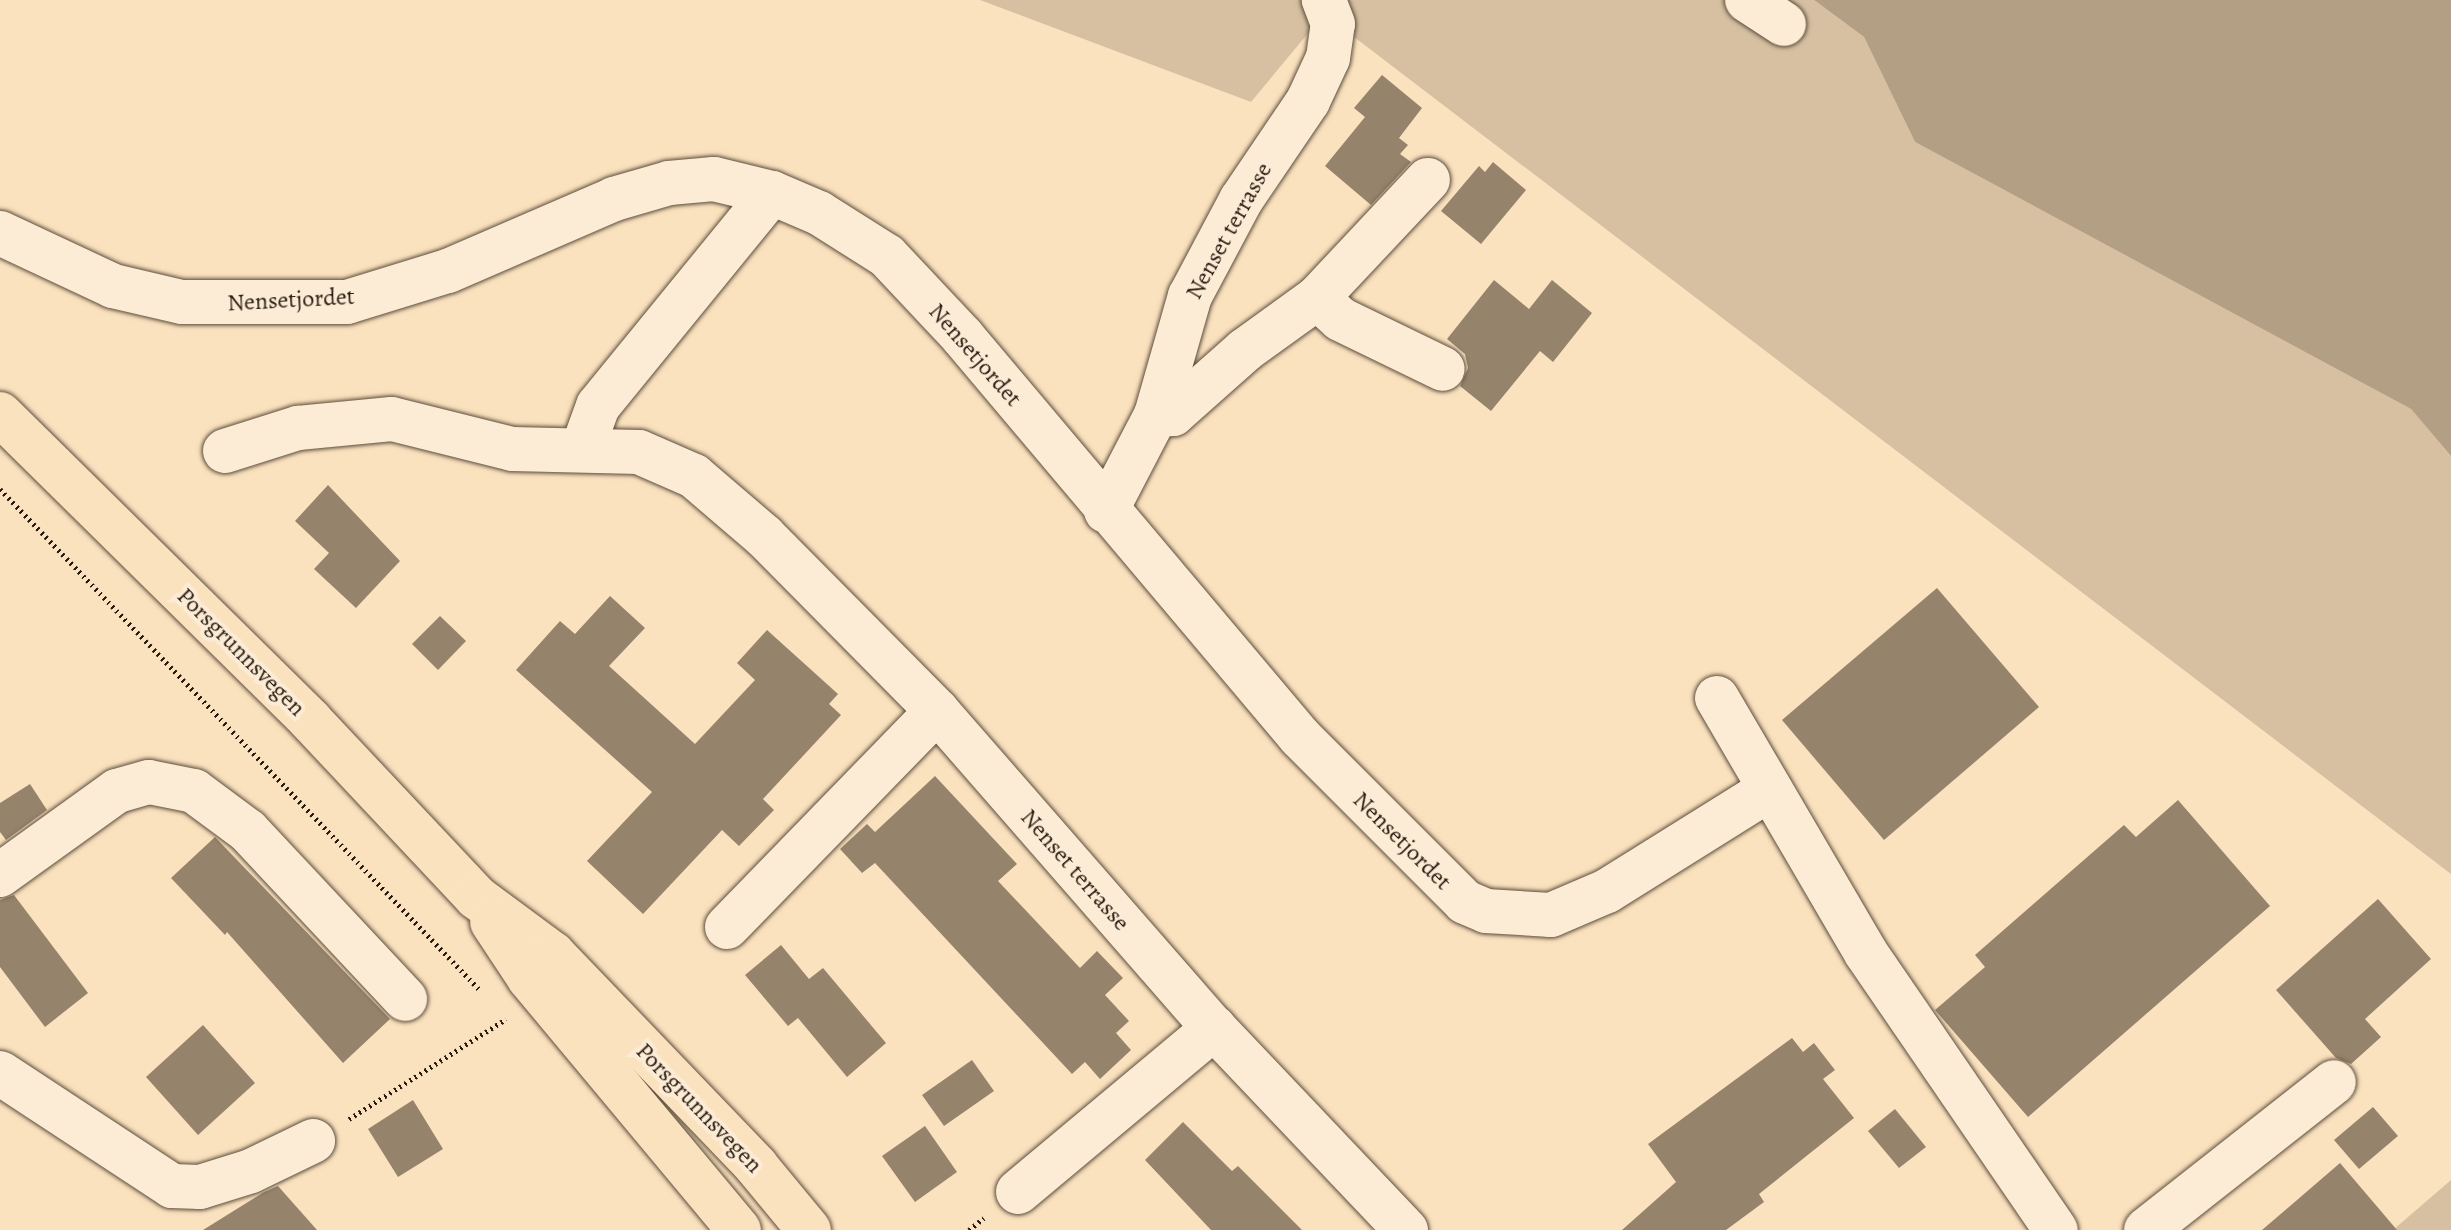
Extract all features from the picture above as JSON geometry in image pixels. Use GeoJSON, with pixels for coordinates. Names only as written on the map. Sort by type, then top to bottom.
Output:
{"type":"FeatureCollection","features":[{"type":"Feature","properties":{"kind":"highway","name":"Porsgrunnsvegen"},"geometry":{"type":"LineString","coordinates":[[0,414],[310,720],[476,897],[529,978],[739,1230]]}},
{"type":"Feature","properties":{"kind":"highway","name":"Porsgrunnsvegen"},"geometry":{"type":"LineString","coordinates":[[476,897],[553,954],[756,1166],[809,1230]]}},
{"type":"Feature","properties":{"kind":"street","name":"Nenset terrasse"},"geometry":{"type":"LineString","coordinates":[[1106,511],[1156,415],[1190,296],[1241,200],[1308,101],[1328,58],[1333,24],[1324,0]]}},
{"type":"Feature","properties":{"kind":"street"},"geometry":{"type":"LineString","coordinates":[[1747,0],[1784,24]]}},
{"type":"Feature","properties":{"kind":"street","name":"Nensetjordet"},"geometry":{"type":"LineString","coordinates":[[0,233],[113,286],[182,302],[347,302],[448,271],[614,199],[669,183],[714,179],[772,193],[819,213],[887,256],[962,336],[1106,511],[1300,737],[1465,902],[1486,911],[1551,915],[1607,891],[1767,791]]}},
{"type":"Feature","properties":{"kind":"street"},"geometry":{"type":"LineString","coordinates":[[1156,415],[1173,414],[1245,350],[1317,298],[1428,180]]}},
{"type":"Feature","properties":{"kind":"street"},"geometry":{"type":"LineString","coordinates":[[582,450],[598,406],[772,193]]}},
{"type":"Feature","properties":{"kind":"street"},"geometry":{"type":"LineString","coordinates":[[1317,298],[1340,319],[1443,369]]}},
{"type":"Feature","properties":{"kind":"street","name":"Nenset terrasse"},"geometry":{"type":"LineString","coordinates":[[225,451],[298,428],[392,419],[512,449],[639,452],[694,476],[764,536],[937,711],[1214,1028],[1406,1230]]}},
{"type":"Feature","properties":{"kind":"street"},"geometry":{"type":"LineString","coordinates":[[1717,698],[1767,791],[1866,953],[2056,1230]]}},
{"type":"Feature","properties":{"kind":"street"},"geometry":{"type":"LineString","coordinates":[[727,927],[937,711]]}},
{"type":"Feature","properties":{"kind":"street"},"geometry":{"type":"LineString","coordinates":[[0,875],[117,791],[149,782],[194,791],[248,831],[405,999]]}},
{"type":"Feature","properties":{"kind":"street"},"geometry":{"type":"LineString","coordinates":[[1018,1192],[1214,1028]]}},
{"type":"Feature","properties":{"kind":"street"},"geometry":{"type":"LineString","coordinates":[[0,1073],[172,1186],[200,1187],[251,1171],[313,1141]]}},
{"type":"Feature","properties":{"kind":"street"},"geometry":{"type":"LineString","coordinates":[[2146,1230],[2334,1082]]}},
{"type":"Feature","properties":{"kind":"path"},"geometry":{"type":"LineString","coordinates":[[0,489],[488,998]]}},
{"type":"Feature","properties":{"kind":"path"},"geometry":{"type":"LineString","coordinates":[[497,1009],[517,1030]]}},
{"type":"Feature","properties":{"kind":"path"},"geometry":{"type":"LineString","coordinates":[[313,1141],[507,1019]]}},
{"type":"Feature","properties":{"kind":"shaded area"},"geometry":{"type":"Polygon","coordinates":[[[980,0],[1814,0],[1864,37],[1915,142],[2411,409],[2451,456],[2451,874],[1324,14],[1251,102],[980,0]]]}},
{"type":"Feature","properties":{"kind":"shaded area"},"geometry":{"type":"Polygon","coordinates":[[[1814,0],[2451,0],[2451,456],[2411,409],[1915,142],[1864,37],[1814,0]]]}},
{"type":"Feature","properties":{"kind":"shaded area"},"geometry":{"type":"Polygon","coordinates":[[[2451,1180],[2451,1230],[2393,1230],[2451,1180]]]}},
{"type":"Feature","properties":{"kind":"building"},"geometry":{"type":"Polygon","coordinates":[[[1382,75],[1422,108],[1399,138],[1408,145],[1400,154],[1411,162],[1371,205],[1325,166],[1365,117],[1354,108],[1382,75]]]}},
{"type":"Feature","properties":{"kind":"building"},"geometry":{"type":"Polygon","coordinates":[[[1493,162],[1526,190],[1481,244],[1441,211],[1479,166],[1485,172],[1493,162]]]}},
{"type":"Feature","properties":{"kind":"building"},"geometry":{"type":"Polygon","coordinates":[[[1494,280],[1529,309],[1552,280],[1592,313],[1553,362],[1540,351],[1491,411],[1460,386],[1468,368],[1465,354],[1447,339],[1494,280]]]}},
{"type":"Feature","properties":{"kind":"building"},"geometry":{"type":"Polygon","coordinates":[[[328,485],[400,561],[356,608],[314,569],[329,553],[295,521],[328,485]]]}},
{"type":"Feature","properties":{"kind":"building"},"geometry":{"type":"Polygon","coordinates":[[[1937,588],[2039,707],[1884,840],[1782,720],[1937,588]]]}},
{"type":"Feature","properties":{"kind":"building"},"geometry":{"type":"Polygon","coordinates":[[[610,596],[645,628],[609,666],[695,744],[755,680],[737,663],[767,630],[838,694],[829,704],[841,715],[763,799],[774,810],[739,846],[722,830],[643,914],[587,861],[652,792],[516,670],[560,621],[575,634],[610,596]]]}},
{"type":"Feature","properties":{"kind":"building"},"geometry":{"type":"Polygon","coordinates":[[[440,616],[466,641],[438,670],[412,644],[440,616]]]}},
{"type":"Feature","properties":{"kind":"building"},"geometry":{"type":"Polygon","coordinates":[[[935,776],[1017,864],[998,881],[1080,968],[1097,951],[1123,978],[1105,995],[1129,1021],[1116,1033],[1131,1050],[1100,1079],[1085,1062],[1072,1074],[875,863],[862,873],[840,849],[867,824],[875,832],[935,776]]]}},
{"type":"Feature","properties":{"kind":"building"},"geometry":{"type":"Polygon","coordinates":[[[30,784],[47,810],[6,840],[0,832],[0,803],[30,784]]]}},
{"type":"Feature","properties":{"kind":"building"},"geometry":{"type":"Polygon","coordinates":[[[2178,800],[2270,906],[2028,1117],[1935,1010],[1985,967],[1975,955],[2124,825],[2136,837],[2178,800]]]}},
{"type":"Feature","properties":{"kind":"building"},"geometry":{"type":"Polygon","coordinates":[[[215,837],[390,1019],[343,1063],[227,932],[225,935],[171,878],[215,837]]]}},
{"type":"Feature","properties":{"kind":"building"},"geometry":{"type":"Polygon","coordinates":[[[14,895],[88,993],[45,1027],[0,967],[0,900],[14,895]]]}},
{"type":"Feature","properties":{"kind":"building"},"geometry":{"type":"Polygon","coordinates":[[[2378,899],[2431,959],[2365,1019],[2381,1037],[2351,1064],[2336,1058],[2276,990],[2378,899]]]}},
{"type":"Feature","properties":{"kind":"building"},"geometry":{"type":"Polygon","coordinates":[[[781,945],[809,979],[823,968],[886,1043],[847,1077],[798,1018],[788,1026],[745,975],[781,945]]]}},
{"type":"Feature","properties":{"kind":"building"},"geometry":{"type":"Polygon","coordinates":[[[203,1025],[255,1083],[198,1135],[146,1077],[203,1025]]]}},
{"type":"Feature","properties":{"kind":"building"},"geometry":{"type":"Polygon","coordinates":[[[1792,1038],[1803,1052],[1814,1043],[1835,1070],[1823,1079],[1854,1118],[1759,1194],[1764,1202],[1726,1230],[1622,1230],[1676,1182],[1648,1144],[1792,1038]]]}},
{"type":"Feature","properties":{"kind":"building"},"geometry":{"type":"Polygon","coordinates":[[[972,1060],[994,1091],[944,1126],[922,1095],[972,1060]]]}},
{"type":"Feature","properties":{"kind":"building"},"geometry":{"type":"Polygon","coordinates":[[[413,1100],[443,1149],[398,1177],[368,1129],[413,1100]]]}},
{"type":"Feature","properties":{"kind":"building"},"geometry":{"type":"Polygon","coordinates":[[[2373,1107],[2398,1136],[2359,1169],[2334,1140],[2373,1107]]]}},
{"type":"Feature","properties":{"kind":"building"},"geometry":{"type":"Polygon","coordinates":[[[1895,1109],[1926,1147],[1899,1168],[1868,1131],[1895,1109]]]}},
{"type":"Feature","properties":{"kind":"building"},"geometry":{"type":"Polygon","coordinates":[[[1183,1122],[1232,1171],[1238,1166],[1302,1230],[1211,1230],[1145,1160],[1183,1122]]]}},
{"type":"Feature","properties":{"kind":"building"},"geometry":{"type":"Polygon","coordinates":[[[925,1126],[957,1172],[915,1202],[882,1156],[925,1126]]]}},
{"type":"Feature","properties":{"kind":"building"},"geometry":{"type":"Polygon","coordinates":[[[2340,1163],[2397,1230],[2262,1230],[2340,1163]]]}},
{"type":"Feature","properties":{"kind":"building"},"geometry":{"type":"Polygon","coordinates":[[[278,1186],[317,1230],[203,1230],[264,1192],[278,1186]]]}}]}
